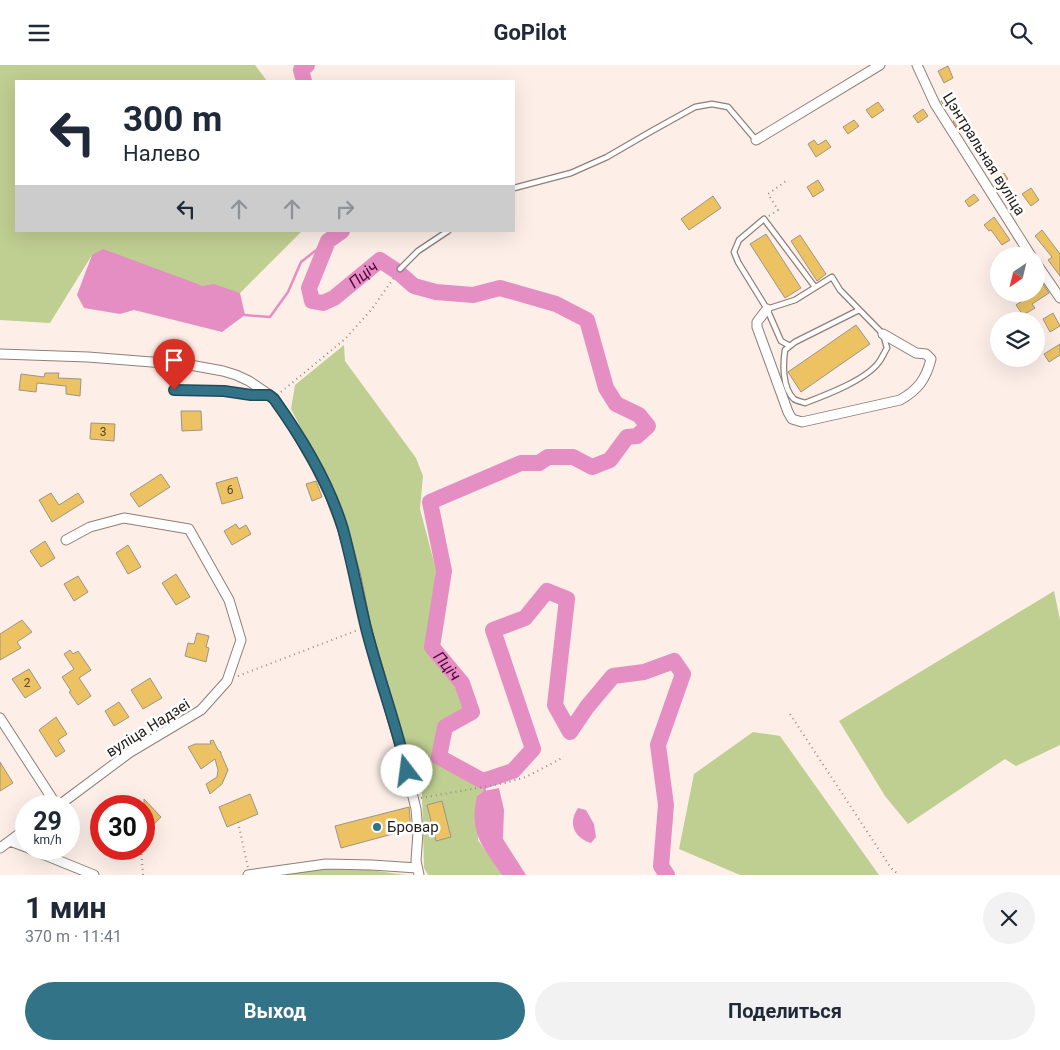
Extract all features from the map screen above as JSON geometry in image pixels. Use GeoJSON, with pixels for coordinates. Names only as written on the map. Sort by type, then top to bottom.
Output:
{"type":"FeatureCollection","features":[{"type":"Feature","properties":{"kind":"street"},"geometry":{"type":"LineString","coordinates":[[756,140],[880,65]]}},
{"type":"Feature","properties":{"kind":"street","name":"Цэнтральная вуліца"},"geometry":{"type":"LineString","coordinates":[[917,65],[945,121],[1026,247]]}},
{"type":"Feature","properties":{"kind":"street"},"geometry":{"type":"LineString","coordinates":[[1045,276],[1060,298]]}},
{"type":"Feature","properties":{"kind":"street"},"geometry":{"type":"LineString","coordinates":[[767,309],[756,322],[757,327],[788,412],[792,419],[802,422],[900,400],[913,393],[928,372],[931,359],[926,354],[916,353],[883,334]]}},
{"type":"Feature","properties":{"kind":"street"},"geometry":{"type":"LineString","coordinates":[[0,354],[88,357],[190,365],[236,375],[249,381],[271,397],[295,430],[330,495],[345,535],[366,627],[404,756],[414,800],[418,832],[418,872],[372,865],[326,864],[249,875]]}},
{"type":"Feature","properties":{"kind":"street","name":"вуліца Надзеі"},"geometry":{"type":"LineString","coordinates":[[66,540],[90,527],[124,518],[189,529],[230,600],[241,640],[227,681],[202,710],[129,753],[73,795]]}},
{"type":"Feature","properties":{"kind":"street"},"geometry":{"type":"LineString","coordinates":[[0,718],[51,795]]}},
{"type":"Feature","properties":{"kind":"street"},"geometry":{"type":"LineString","coordinates":[[0,848],[15,837]]}},
{"type":"Feature","properties":{"kind":"street"},"geometry":{"type":"LineString","coordinates":[[10,841],[15,843]]}},
{"type":"Feature","properties":{"kind":"street"},"geometry":{"type":"LineString","coordinates":[[57,860],[94,875]]}},
{"type":"Feature","properties":{"kind":"lane"},"geometry":{"type":"LineString","coordinates":[[515,189],[571,173],[607,157],[695,107],[712,104],[728,107],[756,140]]}},
{"type":"Feature","properties":{"kind":"lane"},"geometry":{"type":"LineString","coordinates":[[790,345],[782,341],[767,309],[738,262],[734,253],[739,240],[764,219],[816,287]]}},
{"type":"Feature","properties":{"kind":"lane"},"geometry":{"type":"LineString","coordinates":[[400,269],[418,251],[446,232]]}},
{"type":"Feature","properties":{"kind":"lane"},"geometry":{"type":"LineString","coordinates":[[767,309],[795,300],[832,277],[840,290],[883,334],[887,348],[878,363],[856,380],[829,394],[805,403],[794,399],[787,386],[782,371],[785,349],[859,310]]}},
{"type":"Feature","properties":{"kind":"lane"},"geometry":{"type":"LineString","coordinates":[[174,390],[224,391],[271,397]]}},
{"type":"Feature","properties":{"kind":"path"},"geometry":{"type":"LineString","coordinates":[[772,213],[778,210],[768,194],[786,181]]}},
{"type":"Feature","properties":{"kind":"path"},"geometry":{"type":"LineString","coordinates":[[271,397],[345,339],[372,310],[396,275]]}},
{"type":"Feature","properties":{"kind":"path"},"geometry":{"type":"LineString","coordinates":[[227,681],[366,627]]}},
{"type":"Feature","properties":{"kind":"path"},"geometry":{"type":"LineString","coordinates":[[790,714],[891,868],[899,875]]}},
{"type":"Feature","properties":{"kind":"path"},"geometry":{"type":"LineString","coordinates":[[414,800],[505,783],[526,777],[564,757]]}},
{"type":"Feature","properties":{"kind":"path"},"geometry":{"type":"LineString","coordinates":[[238,823],[249,875]]}},
{"type":"Feature","properties":{"kind":"path"},"geometry":{"type":"LineString","coordinates":[[142,860],[143,875]]}},
{"type":"Feature","properties":{"kind":"green space"},"geometry":{"type":"Polygon","coordinates":[[[0,65],[255,65],[266,80],[15,80],[15,232],[301,232],[240,293],[203,286],[92,255],[50,323],[0,320],[0,65]]]}},
{"type":"Feature","properties":{"kind":"green space"},"geometry":{"type":"Polygon","coordinates":[[[344,345],[345,361],[416,458],[423,476],[420,509],[436,570],[430,648],[459,684],[469,711],[443,723],[437,758],[479,781],[479,785],[484,791],[477,796],[478,840],[502,875],[428,875],[424,868],[422,793],[369,628],[347,529],[321,466],[291,409],[295,385],[344,345]]]}},
{"type":"Feature","properties":{"kind":"green space"},"geometry":{"type":"Polygon","coordinates":[[[1054,591],[1060,620],[1060,745],[1016,766],[1005,759],[908,824],[885,796],[839,721],[1054,591]]]}},
{"type":"Feature","properties":{"kind":"green space"},"geometry":{"type":"Polygon","coordinates":[[[753,732],[780,736],[879,875],[740,875],[679,849],[694,774],[753,732]]]}},
{"type":"Feature","properties":{"kind":"green space"},"geometry":{"type":"Polygon","coordinates":[[[324,868],[363,869],[406,875],[277,875],[324,868]]]}},
{"type":"Feature","properties":{"kind":"shaded area"},"geometry":{"type":"Polygon","coordinates":[[[103,249],[203,286],[214,284],[240,293],[245,315],[222,332],[134,310],[120,314],[84,308],[77,295],[92,255],[103,249]]]}},
{"type":"Feature","properties":{"kind":"shaded area"},"geometry":{"type":"Polygon","coordinates":[[[499,788],[504,810],[503,839],[526,875],[502,875],[483,847],[476,830],[475,809],[477,796],[484,791],[499,788]]]}},
{"type":"Feature","properties":{"kind":"shaded area"},"geometry":{"type":"Polygon","coordinates":[[[578,808],[586,810],[594,824],[596,837],[591,843],[580,837],[574,829],[573,819],[578,808]]]}},
{"type":"Feature","properties":{"kind":"building"},"geometry":{"type":"Polygon","coordinates":[[[948,66],[953,78],[944,83],[938,71],[948,66]]]}},
{"type":"Feature","properties":{"kind":"building"},"geometry":{"type":"Polygon","coordinates":[[[951,94],[955,100],[945,107],[941,101],[951,94]]]}},
{"type":"Feature","properties":{"kind":"building"},"geometry":{"type":"Polygon","coordinates":[[[878,102],[884,110],[872,118],[866,110],[878,102]]]}},
{"type":"Feature","properties":{"kind":"building"},"geometry":{"type":"Polygon","coordinates":[[[923,109],[928,116],[918,123],[913,116],[923,109]]]}},
{"type":"Feature","properties":{"kind":"building"},"geometry":{"type":"Polygon","coordinates":[[[963,114],[976,133],[968,139],[960,127],[958,129],[953,121],[963,114]]]}},
{"type":"Feature","properties":{"kind":"building"},"geometry":{"type":"Polygon","coordinates":[[[854,120],[859,126],[848,134],[843,127],[854,120]]]}},
{"type":"Feature","properties":{"kind":"building"},"geometry":{"type":"Polygon","coordinates":[[[814,140],[818,145],[826,140],[831,147],[816,157],[808,144],[814,140]]]}},
{"type":"Feature","properties":{"kind":"building"},"geometry":{"type":"Polygon","coordinates":[[[1004,173],[1008,179],[999,185],[994,179],[1004,173]]]}},
{"type":"Feature","properties":{"kind":"building"},"geometry":{"type":"Polygon","coordinates":[[[818,180],[824,190],[813,197],[807,187],[818,180]]]}},
{"type":"Feature","properties":{"kind":"building"},"geometry":{"type":"Polygon","coordinates":[[[1031,188],[1039,200],[1031,206],[1022,194],[1031,188]]]}},
{"type":"Feature","properties":{"kind":"building"},"geometry":{"type":"Polygon","coordinates":[[[974,194],[979,200],[969,207],[965,201],[974,194]]]}},
{"type":"Feature","properties":{"kind":"building"},"geometry":{"type":"Polygon","coordinates":[[[713,196],[721,208],[689,230],[681,219],[713,196]]]}},
{"type":"Feature","properties":{"kind":"building"},"geometry":{"type":"Polygon","coordinates":[[[994,217],[1010,240],[1002,245],[991,230],[989,231],[984,225],[994,217]]]}},
{"type":"Feature","properties":{"kind":"building"},"geometry":{"type":"Polygon","coordinates":[[[1042,230],[1060,254],[1060,276],[1048,260],[1052,257],[1035,236],[1042,230]]]}},
{"type":"Feature","properties":{"kind":"building"},"geometry":{"type":"Polygon","coordinates":[[[766,234],[801,288],[785,298],[750,244],[766,234]]]}},
{"type":"Feature","properties":{"kind":"building"},"geometry":{"type":"Polygon","coordinates":[[[800,235],[826,274],[817,281],[791,241],[800,235]]]}},
{"type":"Feature","properties":{"kind":"building"},"geometry":{"type":"Polygon","coordinates":[[[1045,287],[1049,293],[1045,296],[1045,287]]]}},
{"type":"Feature","properties":{"kind":"building"},"geometry":{"type":"Polygon","coordinates":[[[1019,303],[1034,303],[1032,304],[1035,308],[1028,312],[1021,312],[1016,305],[1019,303]]]}},
{"type":"Feature","properties":{"kind":"building"},"geometry":{"type":"Polygon","coordinates":[[[1053,313],[1060,326],[1050,332],[1045,323],[1045,318],[1053,313]]]}},
{"type":"Feature","properties":{"kind":"building"},"geometry":{"type":"Polygon","coordinates":[[[856,325],[870,344],[801,392],[788,372],[856,325]]]}},
{"type":"Feature","properties":{"kind":"building"},"geometry":{"type":"Polygon","coordinates":[[[1060,344],[1060,355],[1049,362],[1045,353],[1060,344]]]}},
{"type":"Feature","properties":{"kind":"building"},"geometry":{"type":"Polygon","coordinates":[[[45,373],[59,373],[58,378],[81,379],[80,396],[66,394],[66,386],[37,383],[36,392],[19,390],[21,374],[44,377],[45,373]]]}},
{"type":"Feature","properties":{"kind":"building"},"geometry":{"type":"Polygon","coordinates":[[[181,411],[201,411],[202,430],[182,431],[181,411]]]}},
{"type":"Feature","properties":{"kind":"building"},"geometry":{"type":"Polygon","coordinates":[[[91,423],[115,424],[114,441],[90,439],[91,423]]]}},
{"type":"Feature","properties":{"kind":"building"},"geometry":{"type":"Polygon","coordinates":[[[161,474],[170,487],[139,507],[130,494],[161,474]]]}},
{"type":"Feature","properties":{"kind":"building"},"geometry":{"type":"Polygon","coordinates":[[[237,477],[243,498],[222,504],[216,483],[237,477]]]}},
{"type":"Feature","properties":{"kind":"building"},"geometry":{"type":"Polygon","coordinates":[[[316,481],[322,497],[312,501],[306,484],[316,481]]]}},
{"type":"Feature","properties":{"kind":"building"},"geometry":{"type":"Polygon","coordinates":[[[51,493],[59,505],[78,493],[84,502],[52,522],[39,500],[51,493]]]}},
{"type":"Feature","properties":{"kind":"building"},"geometry":{"type":"Polygon","coordinates":[[[236,524],[239,529],[246,525],[251,534],[232,545],[224,531],[236,524]]]}},
{"type":"Feature","properties":{"kind":"building"},"geometry":{"type":"Polygon","coordinates":[[[45,541],[55,558],[41,567],[30,551],[45,541]]]}},
{"type":"Feature","properties":{"kind":"building"},"geometry":{"type":"Polygon","coordinates":[[[128,545],[141,567],[128,574],[116,553],[128,545]]]}},
{"type":"Feature","properties":{"kind":"building"},"geometry":{"type":"Polygon","coordinates":[[[176,574],[190,597],[176,605],[162,583],[176,574]]]}},
{"type":"Feature","properties":{"kind":"building"},"geometry":{"type":"Polygon","coordinates":[[[78,576],[88,592],[74,601],[64,584],[78,576]]]}},
{"type":"Feature","properties":{"kind":"building"},"geometry":{"type":"Polygon","coordinates":[[[22,620],[32,632],[17,642],[21,648],[0,660],[0,634],[22,620]]]}},
{"type":"Feature","properties":{"kind":"building"},"geometry":{"type":"Polygon","coordinates":[[[197,633],[209,636],[206,647],[209,648],[206,662],[185,656],[188,643],[194,644],[197,633]]]}},
{"type":"Feature","properties":{"kind":"building"},"geometry":{"type":"Polygon","coordinates":[[[70,650],[73,654],[78,651],[91,670],[79,678],[91,696],[78,705],[62,677],[74,669],[64,654],[70,650]]]}},
{"type":"Feature","properties":{"kind":"building"},"geometry":{"type":"Polygon","coordinates":[[[29,669],[41,688],[25,698],[12,679],[29,669]]]}},
{"type":"Feature","properties":{"kind":"building"},"geometry":{"type":"Polygon","coordinates":[[[150,678],[162,698],[143,709],[131,690],[150,678]]]}},
{"type":"Feature","properties":{"kind":"building"},"geometry":{"type":"Polygon","coordinates":[[[119,702],[129,717],[114,726],[105,711],[119,702]]]}},
{"type":"Feature","properties":{"kind":"building"},"geometry":{"type":"Polygon","coordinates":[[[56,717],[67,734],[58,740],[65,751],[56,757],[39,730],[56,717]]]}},
{"type":"Feature","properties":{"kind":"building"},"geometry":{"type":"Polygon","coordinates":[[[213,740],[221,752],[228,770],[222,784],[210,794],[206,784],[217,777],[218,770],[215,759],[201,769],[188,747],[195,744],[211,744],[210,741],[213,740]]]}},
{"type":"Feature","properties":{"kind":"building"},"geometry":{"type":"Polygon","coordinates":[[[0,762],[13,783],[0,791],[0,762]]]}},
{"type":"Feature","properties":{"kind":"building"},"geometry":{"type":"Polygon","coordinates":[[[250,794],[258,814],[227,827],[219,807],[250,794]]]}},
{"type":"Feature","properties":{"kind":"building"},"geometry":{"type":"Polygon","coordinates":[[[442,801],[451,837],[436,841],[427,805],[442,801]]]}},
{"type":"Feature","properties":{"kind":"building"},"geometry":{"type":"Polygon","coordinates":[[[409,807],[411,829],[341,848],[335,826],[409,807]]]}},
{"type":"Feature","properties":{"kind":"building"},"geometry":{"type":"Polygon","coordinates":[[[155,811],[161,817],[155,823],[155,811]]]}},
{"type":"Feature","properties":{"kind":"waterway","name":"Пціч"},"geometry":{"type":"LineString","coordinates":[[304,80],[301,70],[307,65]]}},
{"type":"Feature","properties":{"kind":"waterway","name":"Пціч"},"geometry":{"type":"LineString","coordinates":[[341,232],[328,241],[309,288],[312,301],[323,303],[334,298],[380,260],[414,286],[436,292],[473,295],[500,288],[556,304],[587,320],[606,388],[616,404],[639,415],[648,426],[637,436],[627,437],[610,460],[592,467],[573,457],[548,457],[539,463],[521,463],[430,502],[444,571],[432,647],[462,683],[472,712],[445,727],[439,757],[483,781],[513,771],[533,749],[493,630],[525,618],[547,591],[567,599],[555,705],[570,732],[587,707],[613,676],[644,672],[674,661],[683,674],[658,745],[666,805],[661,866],[667,875]]}},
{"type":"Feature","properties":{"kind":"waterway"},"geometry":{"type":"LineString","coordinates":[[245,315],[270,317],[288,292],[301,262],[328,241]]}},
{"type":"Feature","properties":{"kind":"waterway"},"geometry":{"type":"LineString","coordinates":[[483,781],[485,793]]}},
{"type":"Feature","properties":{"kind":"place","name":"Бровар"},"geometry":{"type":"Point","coordinates":[377,827]}},
{"type":"Feature","properties":{"kind":"route"},"geometry":{"type":"LineString","coordinates":[[174,390],[224,391],[251,395],[269,395],[274,399],[295,430],[330,495],[342,527],[356,577],[366,627],[407,771]]}}]}
